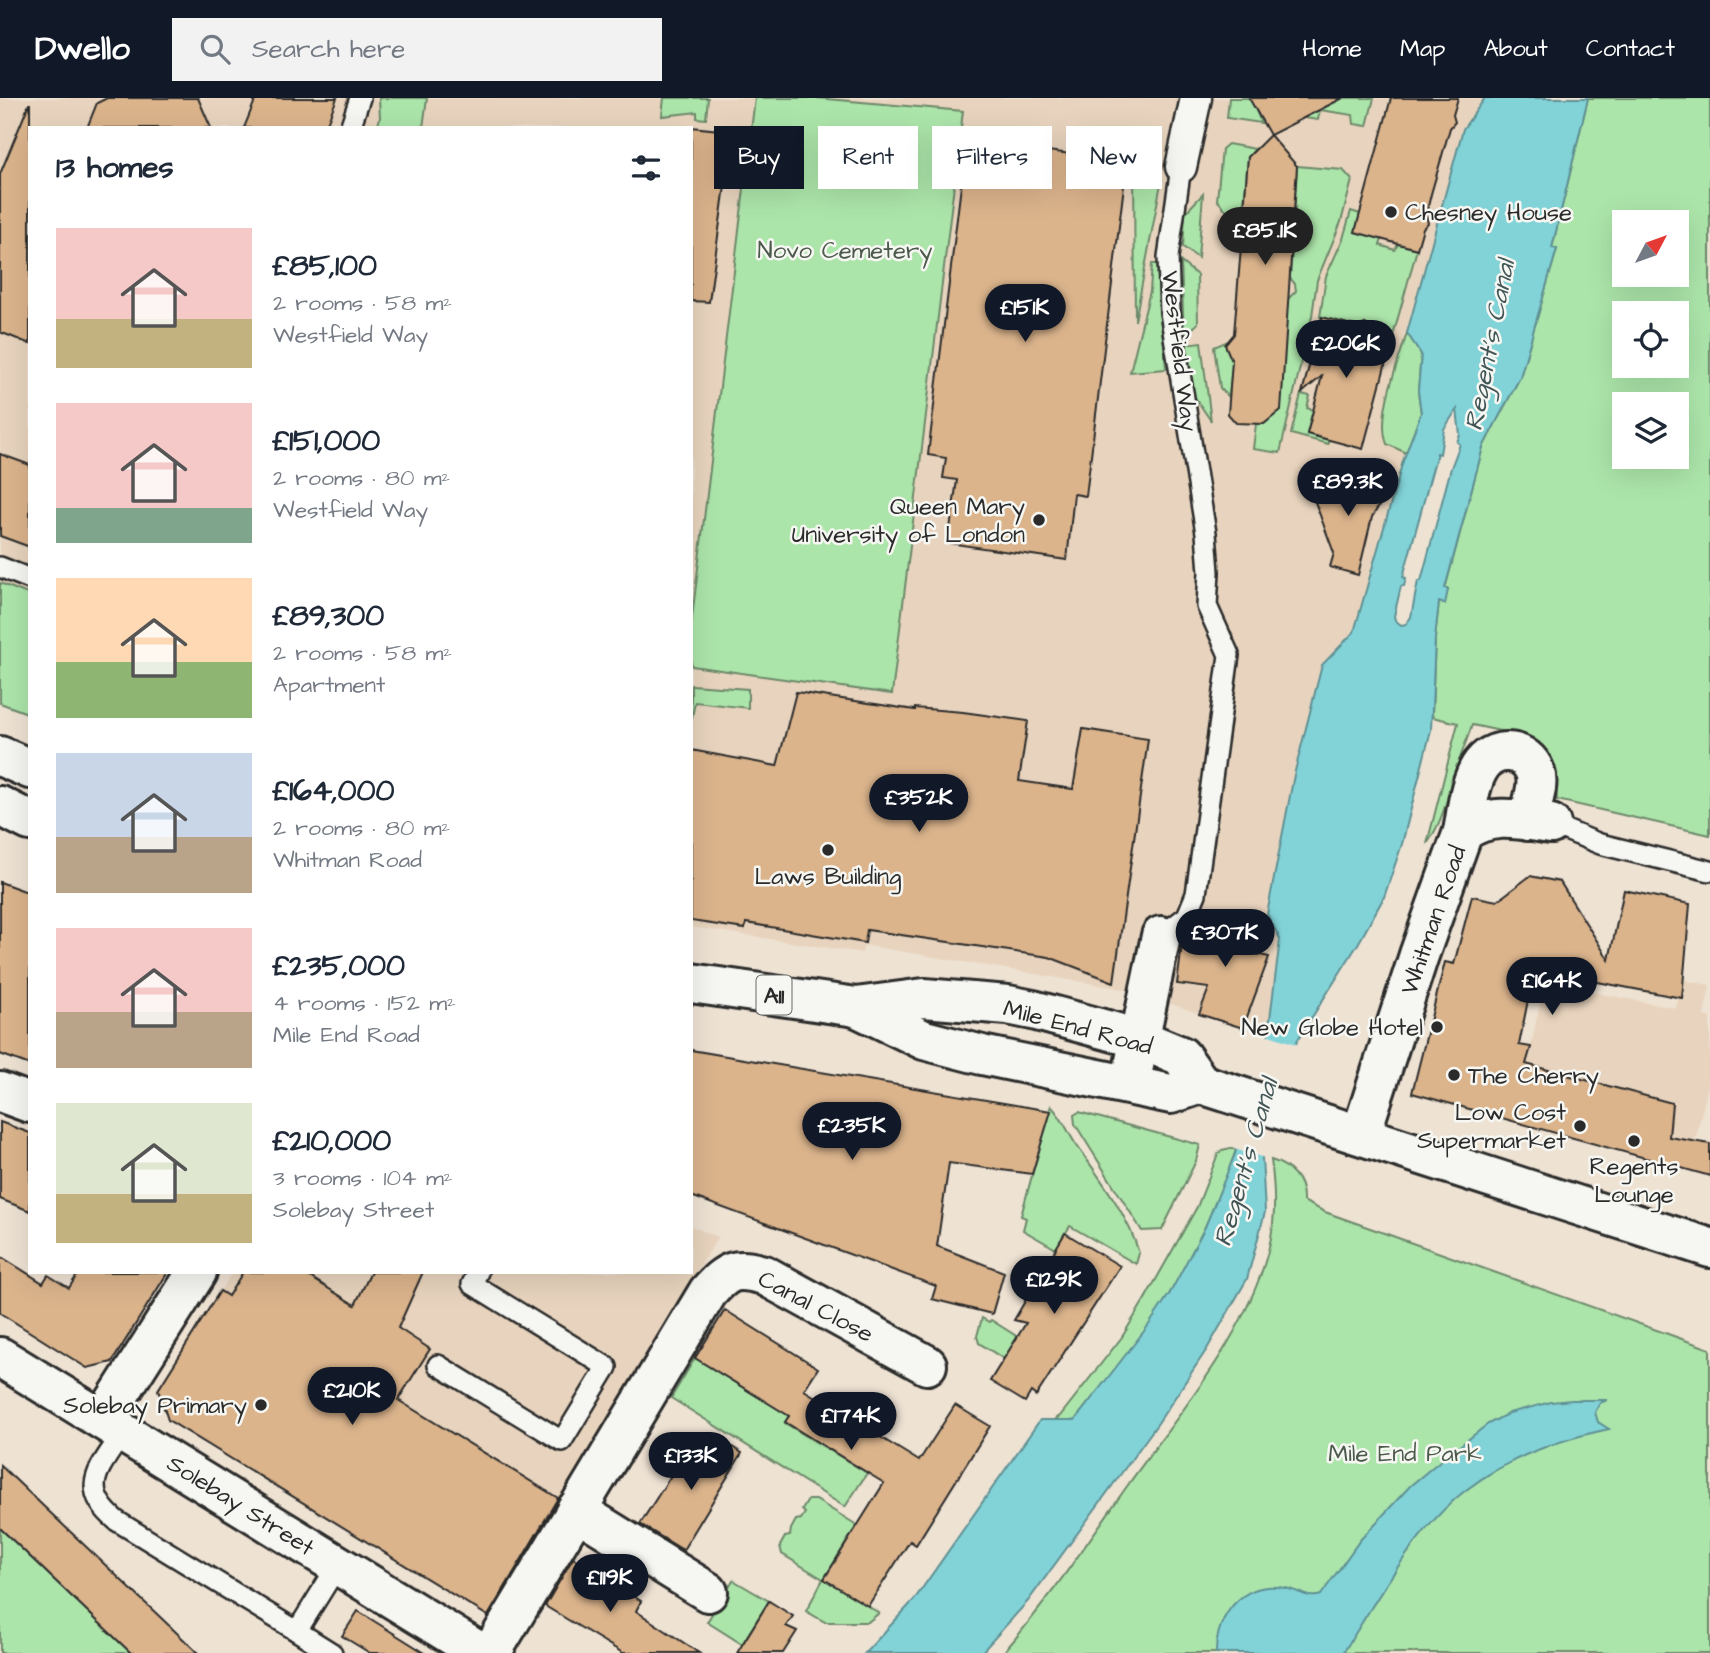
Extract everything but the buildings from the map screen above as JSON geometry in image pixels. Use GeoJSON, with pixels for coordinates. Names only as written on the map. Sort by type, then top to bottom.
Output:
{"type":"FeatureCollection","features":[{"type":"Feature","properties":{"kind":"main road"},"geometry":{"type":"LineString","coordinates":[[1463,832],[1474,780],[1480,766],[1494,753],[1502,750],[1527,760],[1535,771],[1539,822]]}},
{"type":"Feature","properties":{"kind":"main road"},"geometry":{"type":"LineString","coordinates":[[0,806],[28,820]]}},
{"type":"Feature","properties":{"kind":"main road","name":"Whitman Road"},"geometry":{"type":"LineString","coordinates":[[1361,1134],[1419,955],[1463,832],[1475,823],[1487,819],[1539,822]]}},
{"type":"Feature","properties":{"kind":"main road"},"geometry":{"type":"LineString","coordinates":[[1130,1085],[1161,936]]}},
{"type":"Feature","properties":{"kind":"main road","name":"Mile End Road"},"geometry":{"type":"LineString","coordinates":[[693,983],[856,1007],[923,998],[1008,1005],[1140,1039],[1181,1056],[1202,1084],[1171,1094],[991,1057],[924,1040],[856,1007]]}},
{"type":"Feature","properties":{"kind":"main road"},"geometry":{"type":"LineString","coordinates":[[1202,1084],[1710,1248]]}},
{"type":"Feature","properties":{"kind":"main road"},"geometry":{"type":"LineString","coordinates":[[0,1092],[28,1102]]}},
{"type":"Feature","properties":{"kind":"main road","name":"Canal Close"},"geometry":{"type":"LineString","coordinates":[[491,1653],[708,1292],[732,1271],[747,1270],[764,1275],[927,1365]]}},
{"type":"Feature","properties":{"kind":"main road"},"geometry":{"type":"LineString","coordinates":[[113,1426],[196,1274]]}},
{"type":"Feature","properties":{"kind":"main road","name":"Solebay Street"},"geometry":{"type":"LineString","coordinates":[[0,1357],[481,1653]]}},
{"type":"Feature","properties":{"kind":"main road"},"geometry":{"type":"LineString","coordinates":[[576,1510],[708,1592]]}},
{"type":"Feature","properties":{"kind":"street","name":"Westfield Way"},"geometry":{"type":"LineString","coordinates":[[1181,167],[1196,98]]}},
{"type":"Feature","properties":{"kind":"lane"},"geometry":{"type":"LineString","coordinates":[[351,126],[360,98]]}},
{"type":"Feature","properties":{"kind":"lane","name":"Westfield Way"},"geometry":{"type":"LineString","coordinates":[[1161,936],[1188,916],[1196,894],[1229,655],[1207,606],[1209,572],[1206,533],[1170,312],[1168,257],[1181,167]]}},
{"type":"Feature","properties":{"kind":"lane"},"geometry":{"type":"LineString","coordinates":[[0,568],[28,578]]}},
{"type":"Feature","properties":{"kind":"lane"},"geometry":{"type":"LineString","coordinates":[[1539,822],[1600,844],[1710,871]]}},
{"type":"Feature","properties":{"kind":"lane"},"geometry":{"type":"LineString","coordinates":[[438,1365],[562,1441],[607,1367],[472,1284],[477,1274]]}},
{"type":"Feature","properties":{"kind":"lane"},"geometry":{"type":"LineString","coordinates":[[113,1426],[94,1482],[95,1495],[103,1509],[117,1521],[332,1653]]}},
{"type":"Feature","properties":{"kind":"lane"},"geometry":{"type":"LineString","coordinates":[[297,1631],[338,1565]]}},
{"type":"Feature","properties":{"kind":"shaded area","name":"Queen Mary University of London"},"geometry":{"type":"Polygon","coordinates":[[[0,98],[1485,98],[1463,129],[1421,413],[1403,461],[1354,632],[1322,665],[1267,914],[1280,939],[1268,1035],[1135,991],[864,945],[862,953],[693,927],[693,126],[28,126],[28,713],[0,703],[0,98]]]}},
{"type":"Feature","properties":{"kind":"shaded area"},"geometry":{"type":"Polygon","coordinates":[[[1683,980],[1710,985],[1704,1016],[1710,1017],[1710,1078],[1688,1170],[1412,1093],[1519,1045],[1531,1047],[1544,983],[1676,1008],[1683,980]]]}},
{"type":"Feature","properties":{"kind":"shaded area"},"geometry":{"type":"Polygon","coordinates":[[[693,1227],[718,1237],[488,1616],[168,1420],[158,1390],[231,1274],[693,1274],[693,1227]]]}},
{"type":"Feature","properties":{"kind":"green space"},"geometry":{"type":"Polygon","coordinates":[[[379,98],[427,98],[423,126],[378,126],[379,98]]]}},
{"type":"Feature","properties":{"kind":"green space"},"geometry":{"type":"Polygon","coordinates":[[[664,98],[708,98],[706,119],[697,118],[697,112],[662,116],[664,98]]]}},
{"type":"Feature","properties":{"kind":"green space","name":"Novo Cemetery"},"geometry":{"type":"Polygon","coordinates":[[[755,98],[816,98],[963,111],[961,126],[932,126],[932,189],[954,189],[892,694],[693,666],[693,610],[744,189],[804,189],[804,126],[752,126],[755,98]]]}},
{"type":"Feature","properties":{"kind":"green space"},"geometry":{"type":"Polygon","coordinates":[[[1229,98],[1258,98],[1255,108],[1261,123],[1227,118],[1229,98]]]}},
{"type":"Feature","properties":{"kind":"green space"},"geometry":{"type":"Polygon","coordinates":[[[1311,98],[1374,98],[1367,126],[1354,124],[1353,115],[1320,110],[1318,120],[1304,118],[1311,98]]]}},
{"type":"Feature","properties":{"kind":"green space"},"geometry":{"type":"Polygon","coordinates":[[[1588,98],[1710,98],[1710,835],[1557,800],[1552,764],[1519,735],[1472,725],[1443,814],[1427,844],[1458,723],[1432,717],[1439,602],[1444,603],[1448,589],[1445,589],[1483,447],[1520,377],[1557,249],[1552,248],[1588,98]]]}},
{"type":"Feature","properties":{"kind":"green space"},"geometry":{"type":"Polygon","coordinates":[[[1228,144],[1255,149],[1248,157],[1243,217],[1236,221],[1217,200],[1222,149],[1228,144]]]}},
{"type":"Feature","properties":{"kind":"green space"},"geometry":{"type":"Polygon","coordinates":[[[1297,166],[1343,170],[1352,180],[1341,222],[1317,280],[1312,316],[1280,453],[1253,449],[1256,424],[1264,424],[1278,412],[1287,300],[1296,291],[1290,278],[1297,166]]]}},
{"type":"Feature","properties":{"kind":"green space"},"geometry":{"type":"Polygon","coordinates":[[[1134,189],[1160,189],[1135,321],[1134,189]]]}},
{"type":"Feature","properties":{"kind":"green space"},"geometry":{"type":"Polygon","coordinates":[[[1203,194],[1198,258],[1183,247],[1185,213],[1203,194]]]}},
{"type":"Feature","properties":{"kind":"green space"},"geometry":{"type":"Polygon","coordinates":[[[1351,211],[1360,214],[1355,232],[1382,239],[1380,245],[1395,250],[1398,244],[1417,249],[1393,336],[1373,330],[1367,325],[1359,327],[1320,317],[1326,276],[1343,239],[1351,211]]]}},
{"type":"Feature","properties":{"kind":"green space"},"geometry":{"type":"Polygon","coordinates":[[[1181,262],[1197,275],[1198,323],[1184,337],[1181,262]]]}},
{"type":"Feature","properties":{"kind":"green space"},"geometry":{"type":"Polygon","coordinates":[[[1152,264],[1157,264],[1166,369],[1130,372],[1150,291],[1152,264]]]}},
{"type":"Feature","properties":{"kind":"green space"},"geometry":{"type":"Polygon","coordinates":[[[1407,333],[1421,354],[1418,391],[1421,413],[1406,453],[1387,444],[1384,419],[1407,333]]]}},
{"type":"Feature","properties":{"kind":"green space"},"geometry":{"type":"Polygon","coordinates":[[[1228,341],[1226,347],[1233,353],[1229,397],[1220,388],[1214,347],[1228,341]]]}},
{"type":"Feature","properties":{"kind":"green space"},"geometry":{"type":"Polygon","coordinates":[[[1201,342],[1211,421],[1190,390],[1185,344],[1201,342]]]}},
{"type":"Feature","properties":{"kind":"green space"},"geometry":{"type":"Polygon","coordinates":[[[1301,394],[1310,396],[1307,408],[1313,410],[1307,434],[1328,440],[1328,444],[1291,434],[1301,394]]]}},
{"type":"Feature","properties":{"kind":"green space"},"geometry":{"type":"Polygon","coordinates":[[[0,583],[28,594],[28,713],[0,703],[0,583]]]}},
{"type":"Feature","properties":{"kind":"green space"},"geometry":{"type":"Polygon","coordinates":[[[693,685],[748,689],[748,708],[695,702],[693,712],[693,685]]]}},
{"type":"Feature","properties":{"kind":"green space"},"geometry":{"type":"Polygon","coordinates":[[[1051,1106],[1120,1210],[1139,1253],[1136,1264],[1070,1226],[1056,1249],[1023,1230],[1026,1218],[1021,1216],[1051,1106]]]}},
{"type":"Feature","properties":{"kind":"green space"},"geometry":{"type":"Polygon","coordinates":[[[1079,1112],[1200,1145],[1196,1161],[1162,1230],[1142,1231],[1075,1124],[1074,1115],[1079,1112]]]}},
{"type":"Feature","properties":{"kind":"green space"},"geometry":{"type":"Polygon","coordinates":[[[1231,1148],[1236,1150],[1209,1219],[1162,1306],[1075,1420],[1054,1420],[1060,1416],[1122,1337],[1197,1207],[1218,1154],[1231,1148]]]}},
{"type":"Feature","properties":{"kind":"green space","name":"Mile End Park"},"geometry":{"type":"Polygon","coordinates":[[[1271,1160],[1290,1170],[1298,1180],[1303,1201],[1325,1212],[1710,1349],[1710,1653],[1003,1653],[1053,1590],[1187,1405],[1239,1323],[1253,1295],[1271,1239],[1274,1187],[1271,1160]]]}},
{"type":"Feature","properties":{"kind":"green space"},"geometry":{"type":"Polygon","coordinates":[[[982,1318],[989,1322],[991,1320],[1018,1337],[1004,1359],[979,1343],[977,1336],[982,1318]]]}},
{"type":"Feature","properties":{"kind":"green space"},"geometry":{"type":"Polygon","coordinates":[[[695,1358],[789,1415],[785,1423],[867,1473],[845,1507],[671,1398],[695,1358]]]}},
{"type":"Feature","properties":{"kind":"green space"},"geometry":{"type":"Polygon","coordinates":[[[808,1500],[816,1500],[857,1525],[824,1579],[879,1613],[868,1622],[825,1622],[806,1611],[823,1579],[782,1554],[780,1546],[785,1537],[790,1536],[796,1520],[801,1519],[805,1513],[802,1510],[808,1500]]]}},
{"type":"Feature","properties":{"kind":"green space"},"geometry":{"type":"Polygon","coordinates":[[[0,1528],[131,1653],[0,1653],[0,1528]]]}},
{"type":"Feature","properties":{"kind":"green space"},"geometry":{"type":"Polygon","coordinates":[[[733,1580],[769,1601],[742,1644],[707,1622],[733,1580]]]}},
{"type":"Feature","properties":{"kind":"water","name":"Regent's Canal"},"geometry":{"type":"Polygon","coordinates":[[[1485,98],[1588,98],[1552,248],[1557,249],[1520,377],[1483,447],[1445,588],[1448,590],[1445,604],[1439,602],[1431,730],[1402,844],[1384,897],[1297,1041],[1262,1158],[1265,1212],[1247,1279],[1207,1349],[1158,1423],[1028,1601],[981,1653],[865,1653],[914,1600],[1040,1420],[1075,1420],[1148,1326],[1170,1293],[1205,1227],[1235,1154],[1268,1035],[1280,939],[1267,914],[1294,775],[1322,665],[1354,632],[1403,461],[1421,413],[1418,391],[1421,354],[1407,333],[1463,129],[1485,98]],[[1457,409],[1444,429],[1440,454],[1437,453],[1403,577],[1406,578],[1404,586],[1401,586],[1394,616],[1401,625],[1406,624],[1411,617],[1418,581],[1421,581],[1460,444],[1457,442],[1460,435],[1457,409]]]}},
{"type":"Feature","properties":{"kind":"water"},"geometry":{"type":"Polygon","coordinates":[[[1607,1400],[1600,1403],[1595,1412],[1598,1422],[1609,1429],[1571,1439],[1516,1459],[1482,1478],[1448,1505],[1414,1544],[1343,1653],[1216,1653],[1217,1639],[1227,1614],[1245,1595],[1256,1589],[1270,1587],[1285,1588],[1308,1596],[1321,1595],[1360,1540],[1410,1486],[1435,1465],[1488,1424],[1509,1413],[1551,1402],[1607,1400]]]}},
{"type":"Feature","properties":{"kind":"pier"},"geometry":{"type":"Polygon","coordinates":[[[1266,1034],[1299,1045],[1265,1158],[1234,1149],[1266,1034]]]}},
{"type":"Feature","properties":{"kind":"place","name":"Chesney House"},"geometry":{"type":"Point","coordinates":[1391,212]}},
{"type":"Feature","properties":{"kind":"place","name":"Queen Mary University of London"},"geometry":{"type":"Point","coordinates":[1039,520]}},
{"type":"Feature","properties":{"kind":"place","name":"Laws Building"},"geometry":{"type":"Point","coordinates":[828,850]}},
{"type":"Feature","properties":{"kind":"place","name":"New Globe Hotel"},"geometry":{"type":"Point","coordinates":[1437,1027]}},
{"type":"Feature","properties":{"kind":"place","name":"The Cherry"},"geometry":{"type":"Point","coordinates":[1454,1075]}},
{"type":"Feature","properties":{"kind":"place","name":"Low Cost Supermarket"},"geometry":{"type":"Point","coordinates":[1580,1126]}},
{"type":"Feature","properties":{"kind":"place","name":"Regents Lounge"},"geometry":{"type":"Point","coordinates":[1634,1141]}},
{"type":"Feature","properties":{"kind":"place","name":"Solebay Primary"},"geometry":{"type":"Point","coordinates":[261,1405]}}]}
